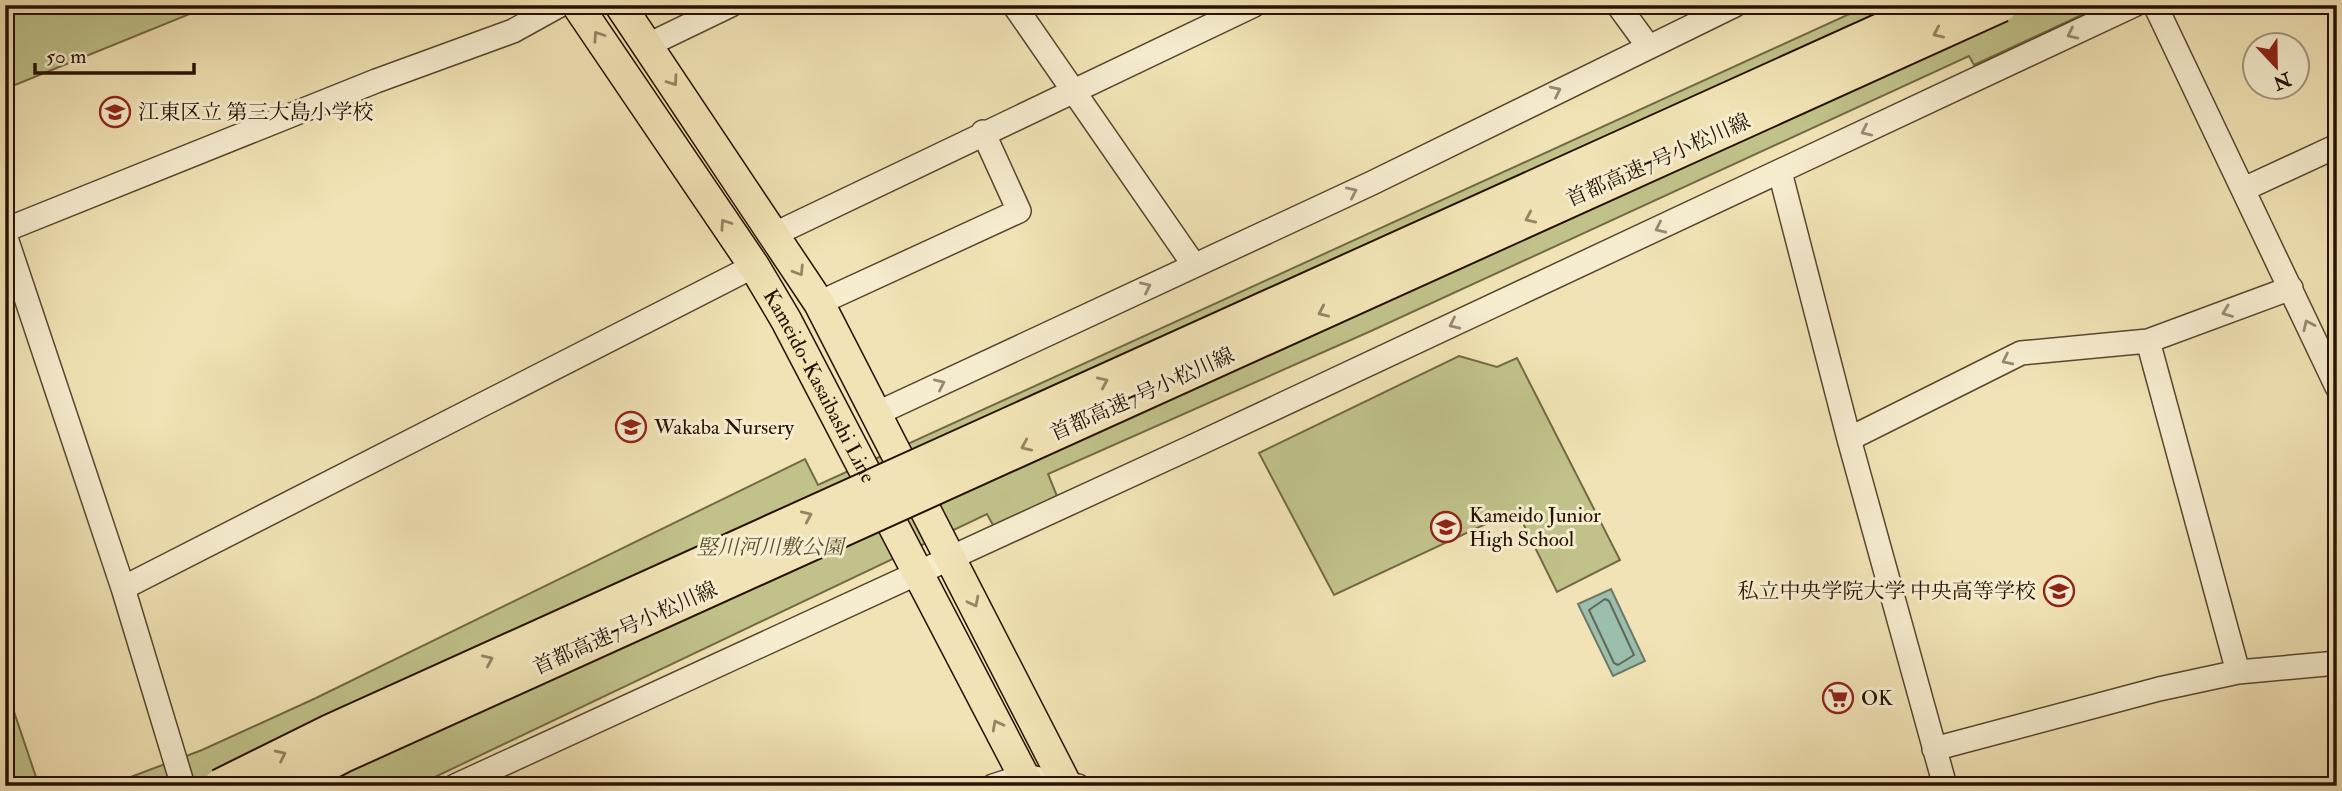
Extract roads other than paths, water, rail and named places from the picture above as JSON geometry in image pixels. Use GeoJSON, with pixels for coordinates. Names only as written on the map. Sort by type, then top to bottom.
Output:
{"type":"FeatureCollection","features":[{"type":"Feature","properties":{"kind":"highway","name":"首都高速7号小松川線"},"geometry":{"type":"LineString","coordinates":[[220,786],[331,731],[1937,5]]}},
{"type":"Feature","properties":{"kind":"highway","name":"首都高速7号小松川線"},"geometry":{"type":"LineString","coordinates":[[284,786],[342,756],[2001,5]]}},
{"type":"Feature","properties":{"kind":"main road","name":"Kameido-Kasaibashi Line"},"geometry":{"type":"LineString","coordinates":[[578,5],[754,266],[814,369],[1026,781]]}},
{"type":"Feature","properties":{"kind":"main road","name":"Kameido-Kasaibashi Line"},"geometry":{"type":"LineString","coordinates":[[620,5],[819,303],[1070,785]]}},
{"type":"Feature","properties":{"kind":"street"},"geometry":{"type":"LineString","coordinates":[[5,230],[376,81],[513,30],[560,5]]}},
{"type":"Feature","properties":{"kind":"street"},"geometry":{"type":"LineString","coordinates":[[648,45],[732,5]]}},
{"type":"Feature","properties":{"kind":"street"},"geometry":{"type":"LineString","coordinates":[[1014,5],[1194,265]]}},
{"type":"Feature","properties":{"kind":"street"},"geometry":{"type":"LineString","coordinates":[[775,234],[983,132],[1254,5]]}},
{"type":"Feature","properties":{"kind":"street"},"geometry":{"type":"LineString","coordinates":[[1618,5],[1648,46]]}},
{"type":"Feature","properties":{"kind":"street"},"geometry":{"type":"LineString","coordinates":[[878,413],[1372,183],[1735,5]]}},
{"type":"Feature","properties":{"kind":"street"},"geometry":{"type":"LineString","coordinates":[[455,786],[1780,172],[2134,5]]}},
{"type":"Feature","properties":{"kind":"street"},"geometry":{"type":"LineString","coordinates":[[2155,5],[2337,387]]}},
{"type":"Feature","properties":{"kind":"street"},"geometry":{"type":"LineString","coordinates":[[819,303],[1019,211],[983,132]]}},
{"type":"Feature","properties":{"kind":"street"},"geometry":{"type":"LineString","coordinates":[[2244,189],[2337,146]]}},
{"type":"Feature","properties":{"kind":"street"},"geometry":{"type":"LineString","coordinates":[[1780,172],[1849,439],[1945,786]]}},
{"type":"Feature","properties":{"kind":"street"},"geometry":{"type":"LineString","coordinates":[[5,235],[123,588],[183,786]]}},
{"type":"Feature","properties":{"kind":"street"},"geometry":{"type":"LineString","coordinates":[[123,588],[754,266]]}},
{"type":"Feature","properties":{"kind":"street"},"geometry":{"type":"LineString","coordinates":[[1849,439],[2021,354],[2148,341],[2291,288]]}},
{"type":"Feature","properties":{"kind":"street"},"geometry":{"type":"LineString","coordinates":[[2148,341],[2238,672]]}},
{"type":"Feature","properties":{"kind":"street"},"geometry":{"type":"LineString","coordinates":[[1934,749],[2159,689],[2238,672],[2337,663]]}},
{"type":"Feature","properties":{"kind":"street"},"geometry":{"type":"LineString","coordinates":[[993,786],[1026,781],[1070,785]]}},
{"type":"Feature","properties":{"kind":"water"},"geometry":{"type":"Polygon","coordinates":[[[1611,589],[1645,661],[1613,676],[1578,604],[1611,589]]]}},
{"type":"Feature","properties":{"kind":"place","name":"江東区立 第三大島小学校"},"geometry":{"type":"Point","coordinates":[115,112]}},
{"type":"Feature","properties":{"kind":"place","name":"Wakaba Nursery"},"geometry":{"type":"Point","coordinates":[631,427]}},
{"type":"Feature","properties":{"kind":"place","name":"Kameido Junior High School"},"geometry":{"type":"Point","coordinates":[1446,527]}},
{"type":"Feature","properties":{"kind":"place","name":"私立中央学院大学 中央高等学校"},"geometry":{"type":"Point","coordinates":[2059,591]}},
{"type":"Feature","properties":{"kind":"place","name":"OK"},"geometry":{"type":"Point","coordinates":[1838,698]}},
{"type":"Feature","properties":{"kind":"park label","name":"竪川河川敷公園"},"geometry":{"type":"Point","coordinates":[770,547]}}]}
